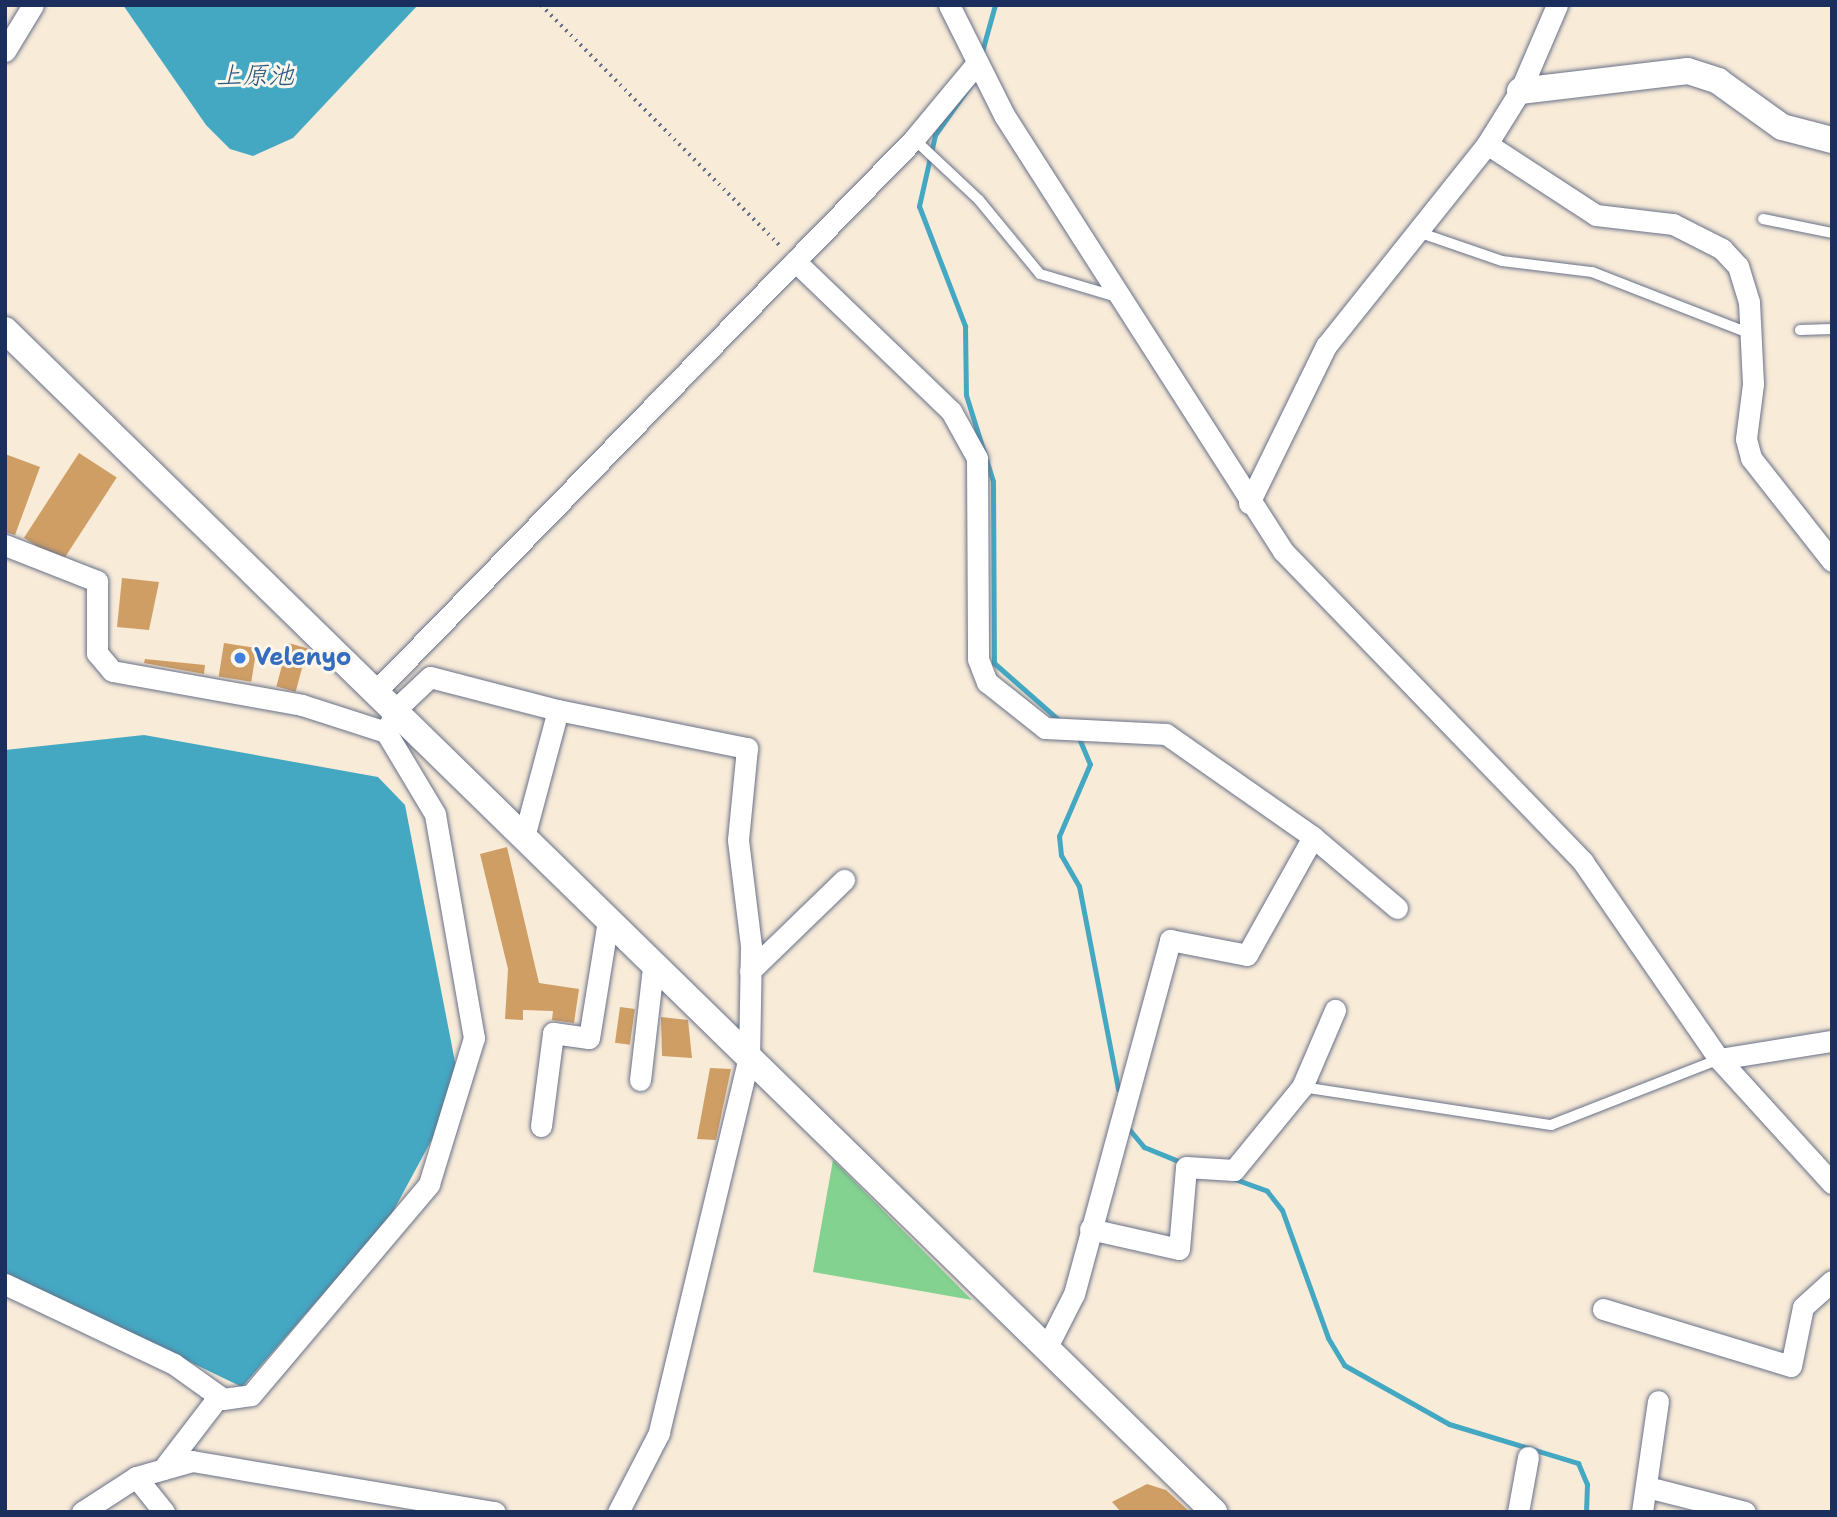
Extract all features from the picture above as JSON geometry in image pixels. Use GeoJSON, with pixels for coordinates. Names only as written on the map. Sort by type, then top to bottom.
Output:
{"type":"FeatureCollection","features":[{"type":"Feature","properties":{"kind":"street"},"geometry":{"type":"LineString","coordinates":[[5,51],[33,5]]}},
{"type":"Feature","properties":{"kind":"street"},"geometry":{"type":"LineString","coordinates":[[949,5],[977,63],[1120,298],[1249,503],[1283,551],[1583,862],[1719,1059],[1832,1183]]}},
{"type":"Feature","properties":{"kind":"street"},"geometry":{"type":"LineString","coordinates":[[1249,503],[1325,346],[1412,230],[1487,144],[1520,91],[1557,5]]}},
{"type":"Feature","properties":{"kind":"street"},"geometry":{"type":"LineString","coordinates":[[378,689],[914,139],[977,63]]}},
{"type":"Feature","properties":{"kind":"street"},"geometry":{"type":"LineString","coordinates":[[1520,91],[1688,71],[1718,81],[1782,127],[1832,140]]}},
{"type":"Feature","properties":{"kind":"street"},"geometry":{"type":"LineString","coordinates":[[1487,144],[1596,215],[1673,224],[1722,249],[1738,266],[1751,334],[1746,419],[1751,458],[1832,561]]}},
{"type":"Feature","properties":{"kind":"street"},"geometry":{"type":"LineString","coordinates":[[795,261],[951,411],[977,458],[978,659],[987,682],[1045,728],[1166,734],[1313,837],[1397,908]]}},
{"type":"Feature","properties":{"kind":"street"},"geometry":{"type":"LineString","coordinates":[[5,330],[378,689],[653,968],[749,1057],[1213,1512]]}},
{"type":"Feature","properties":{"kind":"street"},"geometry":{"type":"LineString","coordinates":[[5,545],[97,581],[97,653],[112,671],[302,705],[386,732],[435,814],[474,1038],[469,1070],[429,1184],[251,1395],[219,1396],[174,1364],[5,1284]]}},
{"type":"Feature","properties":{"kind":"street"},"geometry":{"type":"LineString","coordinates":[[386,732],[397,708],[430,677],[558,710],[747,748],[738,840],[750,971],[749,1057],[659,1433],[618,1512]]}},
{"type":"Feature","properties":{"kind":"street"},"geometry":{"type":"LineString","coordinates":[[524,837],[558,710]]}},
{"type":"Feature","properties":{"kind":"street"},"geometry":{"type":"LineString","coordinates":[[1047,1347],[1073,1294],[1170,940],[1247,955],[1313,837]]}},
{"type":"Feature","properties":{"kind":"street"},"geometry":{"type":"LineString","coordinates":[[750,971],[844,880]]}},
{"type":"Feature","properties":{"kind":"street"},"geometry":{"type":"LineString","coordinates":[[541,1126],[552,1033],[589,1038],[608,921]]}},
{"type":"Feature","properties":{"kind":"street"},"geometry":{"type":"LineString","coordinates":[[640,1080],[653,968]]}},
{"type":"Feature","properties":{"kind":"street"},"geometry":{"type":"LineString","coordinates":[[1090,1229],[1179,1249],[1186,1167],[1234,1170],[1302,1087],[1335,1010]]}},
{"type":"Feature","properties":{"kind":"street"},"geometry":{"type":"LineString","coordinates":[[1719,1059],[1832,1041]]}},
{"type":"Feature","properties":{"kind":"street"},"geometry":{"type":"LineString","coordinates":[[1603,1309],[1791,1366],[1802,1307],[1832,1281]]}},
{"type":"Feature","properties":{"kind":"street"},"geometry":{"type":"LineString","coordinates":[[163,1469],[219,1396]]}},
{"type":"Feature","properties":{"kind":"street"},"geometry":{"type":"LineString","coordinates":[[1643,1512],[1658,1401]]}},
{"type":"Feature","properties":{"kind":"street"},"geometry":{"type":"LineString","coordinates":[[1518,1512],[1528,1457]]}},
{"type":"Feature","properties":{"kind":"street"},"geometry":{"type":"LineString","coordinates":[[82,1512],[136,1477],[192,1461],[495,1512]]}},
{"type":"Feature","properties":{"kind":"street"},"geometry":{"type":"LineString","coordinates":[[136,1477],[164,1512]]}},
{"type":"Feature","properties":{"kind":"street"},"geometry":{"type":"LineString","coordinates":[[1647,1487],[1745,1512]]}},
{"type":"Feature","properties":{"kind":"lane"},"geometry":{"type":"LineString","coordinates":[[914,139],[979,200],[1040,274],[1120,298]]}},
{"type":"Feature","properties":{"kind":"lane"},"geometry":{"type":"LineString","coordinates":[[1763,219],[1832,233]]}},
{"type":"Feature","properties":{"kind":"lane"},"geometry":{"type":"LineString","coordinates":[[1412,230],[1502,261],[1592,272],[1751,334]]}},
{"type":"Feature","properties":{"kind":"lane"},"geometry":{"type":"LineString","coordinates":[[1800,330],[1832,329]]}},
{"type":"Feature","properties":{"kind":"lane"},"geometry":{"type":"LineString","coordinates":[[1302,1087],[1551,1125],[1719,1059]]}},
{"type":"Feature","properties":{"kind":"path"},"geometry":{"type":"LineString","coordinates":[[541,5],[795,261]]}},
{"type":"Feature","properties":{"kind":"green space"},"geometry":{"type":"Polygon","coordinates":[[[833,1160],[972,1300],[813,1272],[833,1160]]]}},
{"type":"Feature","properties":{"kind":"water","name":"上原池"},"geometry":{"type":"Polygon","coordinates":[[[123,5],[418,5],[293,138],[253,156],[230,149],[206,125],[123,5]]]}},
{"type":"Feature","properties":{"kind":"water"},"geometry":{"type":"Polygon","coordinates":[[[144,735],[378,777],[405,805],[456,1067],[444,1117],[390,1217],[242,1387],[5,1273],[5,750],[144,735]]]}},
{"type":"Feature","properties":{"kind":"building"},"geometry":{"type":"Polygon","coordinates":[[[79,453],[117,478],[62,562],[24,538],[79,453]]]}},
{"type":"Feature","properties":{"kind":"building"},"geometry":{"type":"Polygon","coordinates":[[[5,454],[40,467],[15,535],[5,532],[5,454]]]}},
{"type":"Feature","properties":{"kind":"building"},"geometry":{"type":"Polygon","coordinates":[[[122,578],[159,582],[149,630],[117,627],[122,578]]]}},
{"type":"Feature","properties":{"kind":"building"},"geometry":{"type":"Polygon","coordinates":[[[224,643],[257,648],[251,682],[219,677],[224,643]]]}},
{"type":"Feature","properties":{"kind":"building"},"geometry":{"type":"Polygon","coordinates":[[[288,643],[307,648],[296,692],[276,686],[288,643]]]}},
{"type":"Feature","properties":{"kind":"building"},"geometry":{"type":"Polygon","coordinates":[[[145,659],[205,665],[204,674],[144,663],[145,659]]]}},
{"type":"Feature","properties":{"kind":"building"},"geometry":{"type":"Polygon","coordinates":[[[507,847],[539,983],[579,989],[574,1023],[552,1020],[553,1011],[523,1010],[523,1020],[505,1019],[508,969],[480,854],[507,847]]]}},
{"type":"Feature","properties":{"kind":"building"},"geometry":{"type":"Polygon","coordinates":[[[620,1007],[635,1009],[630,1045],[615,1043],[620,1007]]]}},
{"type":"Feature","properties":{"kind":"building"},"geometry":{"type":"Polygon","coordinates":[[[661,1017],[688,1020],[692,1058],[662,1056],[661,1017]]]}},
{"type":"Feature","properties":{"kind":"building"},"geometry":{"type":"Polygon","coordinates":[[[710,1068],[731,1069],[716,1140],[697,1139],[710,1068]]]}},
{"type":"Feature","properties":{"kind":"building"},"geometry":{"type":"Polygon","coordinates":[[[1147,1484],[1166,1490],[1190,1512],[1121,1512],[1112,1502],[1147,1484]]]}},
{"type":"Feature","properties":{"kind":"waterway"},"geometry":{"type":"LineString","coordinates":[[981,55],[995,5]]}},
{"type":"Feature","properties":{"kind":"waterway"},"geometry":{"type":"LineString","coordinates":[[975,78],[935,135],[919,206],[965,326],[966,395],[993,481],[994,663],[1060,721]]}},
{"type":"Feature","properties":{"kind":"waterway"},"geometry":{"type":"LineString","coordinates":[[1078,736],[1090,764],[1059,836],[1061,855],[1079,886],[1118,1089]]}},
{"type":"Feature","properties":{"kind":"waterway"},"geometry":{"type":"LineString","coordinates":[[1128,1128],[1144,1147],[1183,1163]]}},
{"type":"Feature","properties":{"kind":"waterway"},"geometry":{"type":"LineString","coordinates":[[1232,1178],[1267,1191],[1282,1210],[1328,1338],[1344,1365],[1449,1424],[1578,1463],[1587,1484],[1586,1512]]}},
{"type":"Feature","properties":{"kind":"place","name":"Velenyo"},"geometry":{"type":"Point","coordinates":[240,658]}}]}
